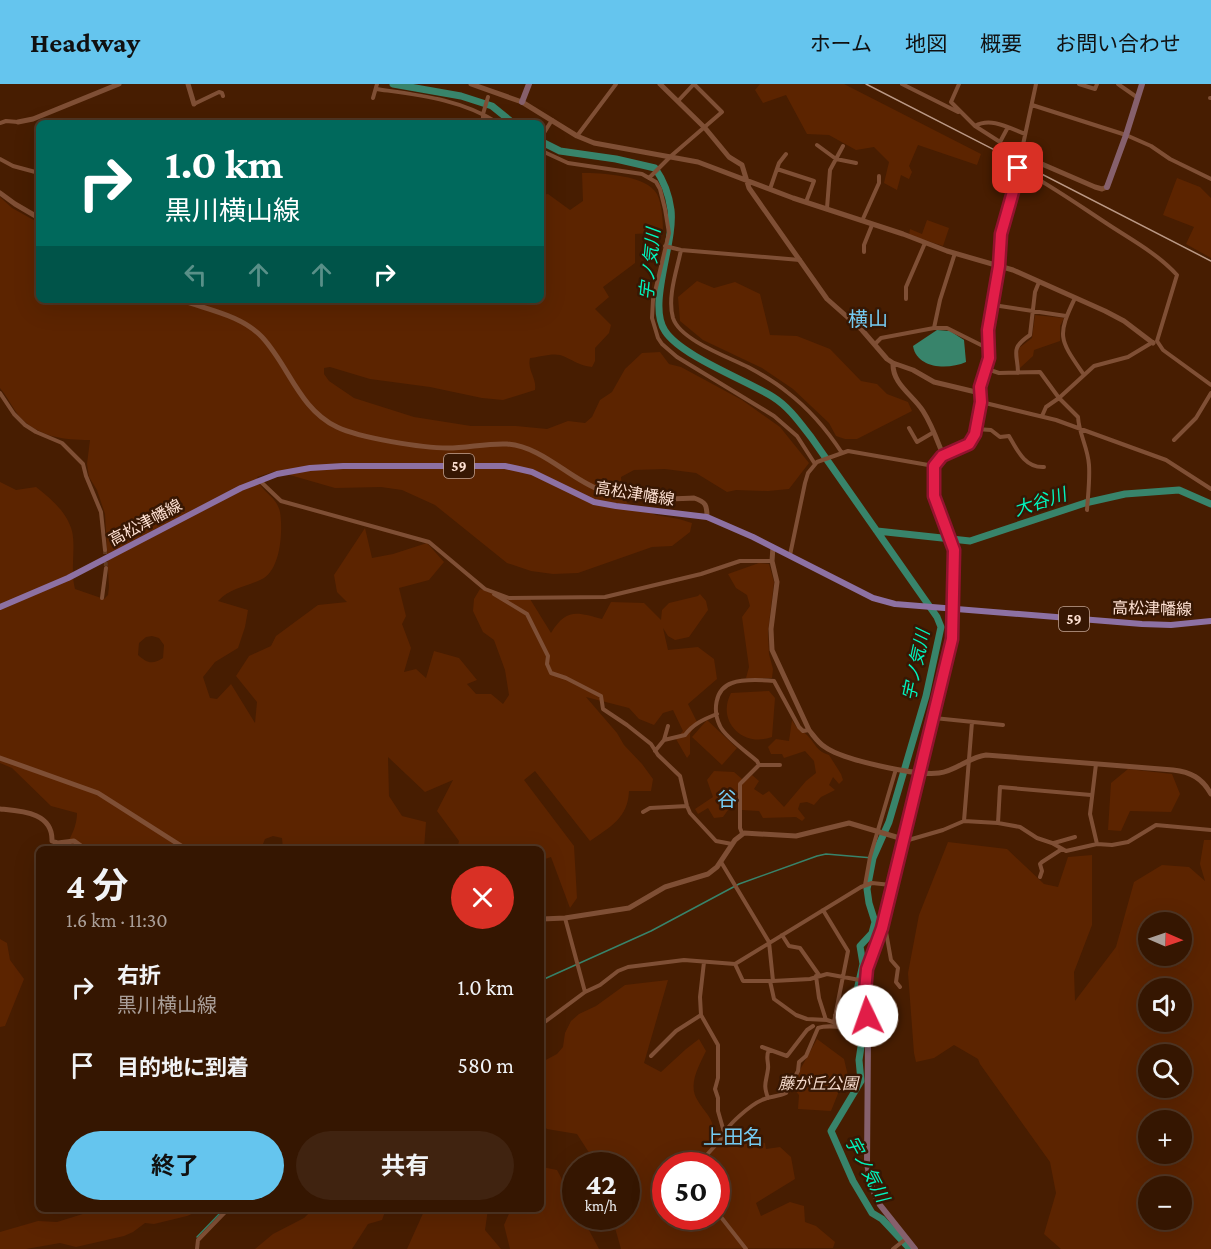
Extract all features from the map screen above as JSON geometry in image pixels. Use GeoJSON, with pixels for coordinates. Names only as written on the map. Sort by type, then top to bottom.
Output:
{"type":"FeatureCollection","features":[{"type":"Feature","properties":{"kind":"main road"},"geometry":{"type":"LineString","coordinates":[[522,102],[529,84]]}},
{"type":"Feature","properties":{"kind":"main road"},"geometry":{"type":"LineString","coordinates":[[1107,187],[1142,84]]}},
{"type":"Feature","properties":{"kind":"main road"},"geometry":{"type":"LineString","coordinates":[[915,1249],[880,1205],[872,1188],[867,1164],[860,1029],[866,1004],[862,981],[883,925],[952,639],[954,550],[934,496],[934,466],[943,455],[969,444],[976,429],[981,402],[980,393],[987,369],[988,330],[999,266],[1001,234],[1018,168]]}},
{"type":"Feature","properties":{"kind":"main road","name":"高松津幡線"},"geometry":{"type":"LineString","coordinates":[[0,607],[68,578],[196,510],[278,474],[343,465],[505,466],[532,472],[594,502],[707,517],[773,547],[873,598],[895,604],[1142,624],[1171,625],[1211,621]]}},
{"type":"Feature","properties":{"kind":"street"},"geometry":{"type":"LineString","coordinates":[[0,123],[33,119],[119,84]]}},
{"type":"Feature","properties":{"kind":"street"},"geometry":{"type":"LineString","coordinates":[[188,84],[194,104],[219,92],[223,96]]}},
{"type":"Feature","properties":{"kind":"street"},"geometry":{"type":"LineString","coordinates":[[471,84],[522,102],[577,136],[615,148],[698,162],[822,208],[1013,270],[1124,321],[1211,385]]}},
{"type":"Feature","properties":{"kind":"street"},"geometry":{"type":"LineString","coordinates":[[577,136],[616,84]]}},
{"type":"Feature","properties":{"kind":"street"},"geometry":{"type":"LineString","coordinates":[[660,84],[705,128],[723,152],[741,165],[749,188],[827,299],[862,330],[892,363],[945,386],[980,393]]}},
{"type":"Feature","properties":{"kind":"street"},"geometry":{"type":"LineString","coordinates":[[649,178],[664,162],[722,112],[694,84],[678,101]]}},
{"type":"Feature","properties":{"kind":"street"},"geometry":{"type":"LineString","coordinates":[[959,84],[951,102],[975,126],[1000,142],[1008,127]]}},
{"type":"Feature","properties":{"kind":"street"},"geometry":{"type":"LineString","coordinates":[[1036,84],[1018,168],[1135,242],[1168,265],[1177,275],[1155,342],[1128,357],[1094,366],[1046,407],[1042,416]]}},
{"type":"Feature","properties":{"kind":"street"},"geometry":{"type":"LineString","coordinates":[[1079,84],[1095,89],[1097,84]]}},
{"type":"Feature","properties":{"kind":"street"},"geometry":{"type":"LineString","coordinates":[[1118,84],[1138,98]]}},
{"type":"Feature","properties":{"kind":"street"},"geometry":{"type":"LineString","coordinates":[[905,85],[961,113]]}},
{"type":"Feature","properties":{"kind":"street"},"geometry":{"type":"LineString","coordinates":[[373,98],[376,87],[450,102],[483,113],[494,120]]}},
{"type":"Feature","properties":{"kind":"street"},"geometry":{"type":"LineString","coordinates":[[483,120],[488,97]]}},
{"type":"Feature","properties":{"kind":"street"},"geometry":{"type":"LineString","coordinates":[[1032,105],[1126,135],[1211,179]]}},
{"type":"Feature","properties":{"kind":"street"},"geometry":{"type":"LineString","coordinates":[[544,132],[552,120]]}},
{"type":"Feature","properties":{"kind":"street"},"geometry":{"type":"LineString","coordinates":[[975,126],[986,122],[1025,134]]}},
{"type":"Feature","properties":{"kind":"street"},"geometry":{"type":"LineString","coordinates":[[817,145],[836,159],[856,163]]}},
{"type":"Feature","properties":{"kind":"street"},"geometry":{"type":"LineString","coordinates":[[822,208],[827,207],[830,170],[843,146]]}},
{"type":"Feature","properties":{"kind":"street"},"geometry":{"type":"LineString","coordinates":[[544,152],[568,163],[642,174],[656,182],[660,189],[669,233],[653,300],[652,318],[662,344],[677,357],[774,416],[797,436],[816,463]]}},
{"type":"Feature","properties":{"kind":"street"},"geometry":{"type":"LineString","coordinates":[[770,190],[786,154]]}},
{"type":"Feature","properties":{"kind":"street"},"geometry":{"type":"LineString","coordinates":[[1021,155],[1095,188],[1107,187]]}},
{"type":"Feature","properties":{"kind":"street"},"geometry":{"type":"LineString","coordinates":[[0,159],[13,166],[36,171]]}},
{"type":"Feature","properties":{"kind":"street"},"geometry":{"type":"LineString","coordinates":[[777,170],[814,181],[806,202]]}},
{"type":"Feature","properties":{"kind":"street"},"geometry":{"type":"LineString","coordinates":[[862,221],[879,183],[879,176]]}},
{"type":"Feature","properties":{"kind":"street"},"geometry":{"type":"LineString","coordinates":[[0,192],[36,216]]}},
{"type":"Feature","properties":{"kind":"street"},"geometry":{"type":"LineString","coordinates":[[864,252],[864,245],[872,225]]}},
{"type":"Feature","properties":{"kind":"street"},"geometry":{"type":"LineString","coordinates":[[906,299],[906,287],[926,243]]}},
{"type":"Feature","properties":{"kind":"street"},"geometry":{"type":"LineString","coordinates":[[665,246],[681,250],[800,260]]}},
{"type":"Feature","properties":{"kind":"street"},"geometry":{"type":"LineString","coordinates":[[681,250],[672,293],[672,311],[676,325],[697,341],[750,368],[787,392],[820,423],[840,453]]}},
{"type":"Feature","properties":{"kind":"street"},"geometry":{"type":"LineString","coordinates":[[934,328],[955,253]]}},
{"type":"Feature","properties":{"kind":"street"},"geometry":{"type":"LineString","coordinates":[[1018,373],[1015,357],[1017,346],[1030,336],[1035,292],[1039,282]]}},
{"type":"Feature","properties":{"kind":"street"},"geometry":{"type":"LineString","coordinates":[[1075,298],[1062,326],[1063,345],[1084,375]]}},
{"type":"Feature","properties":{"kind":"street"},"geometry":{"type":"LineString","coordinates":[[190,303],[234,318],[255,331],[268,345],[306,403],[337,427],[426,447],[450,448],[507,444],[521,447],[542,456],[585,483],[605,492],[637,499],[694,498],[701,500],[707,507],[707,517]]}},
{"type":"Feature","properties":{"kind":"street"},"geometry":{"type":"LineString","coordinates":[[993,305],[1066,316]]}},
{"type":"Feature","properties":{"kind":"street"},"geometry":{"type":"LineString","coordinates":[[875,344],[880,338],[934,328],[947,328],[986,346],[989,350]]}},
{"type":"Feature","properties":{"kind":"street"},"geometry":{"type":"LineString","coordinates":[[892,363],[895,375],[906,392],[918,404],[934,432],[943,455]]}},
{"type":"Feature","properties":{"kind":"street"},"geometry":{"type":"LineString","coordinates":[[987,369],[999,373],[1040,372],[1059,398],[1078,417],[1089,465],[1087,509]]}},
{"type":"Feature","properties":{"kind":"street"},"geometry":{"type":"LineString","coordinates":[[0,393],[14,414],[25,425],[62,442],[83,464],[101,512],[105,550]]}},
{"type":"Feature","properties":{"kind":"street"},"geometry":{"type":"LineString","coordinates":[[1174,440],[1196,418],[1211,393]]}},
{"type":"Feature","properties":{"kind":"street"},"geometry":{"type":"LineString","coordinates":[[981,402],[1042,416],[1166,460],[1211,489]]}},
{"type":"Feature","properties":{"kind":"street"},"geometry":{"type":"LineString","coordinates":[[909,428],[917,442],[934,432]]}},
{"type":"Feature","properties":{"kind":"street"},"geometry":{"type":"LineString","coordinates":[[976,429],[991,430],[1000,437],[1009,436],[1021,458],[1039,467],[1044,467]]}},
{"type":"Feature","properties":{"kind":"street"},"geometry":{"type":"LineString","coordinates":[[790,556],[805,483],[808,473],[816,463],[848,451],[934,466]]}},
{"type":"Feature","properties":{"kind":"street"},"geometry":{"type":"LineString","coordinates":[[259,481],[281,501],[429,542],[485,590],[509,598],[605,597],[701,574],[740,561],[772,561]]}},
{"type":"Feature","properties":{"kind":"street"},"geometry":{"type":"LineString","coordinates":[[773,547],[772,561],[777,582],[771,635],[772,650],[809,730],[816,740],[831,751],[894,768],[919,772],[939,773],[953,769],[978,756],[996,755],[1186,771],[1196,776],[1211,794]]}},
{"type":"Feature","properties":{"kind":"street"},"geometry":{"type":"LineString","coordinates":[[102,598],[106,568]]}},
{"type":"Feature","properties":{"kind":"street"},"geometry":{"type":"LineString","coordinates":[[491,592],[527,614],[548,656],[547,664],[551,674],[566,678],[601,696],[603,709],[627,724],[651,744],[680,776],[687,806],[696,820],[716,841],[732,844]]}},
{"type":"Feature","properties":{"kind":"street"},"geometry":{"type":"LineString","coordinates":[[759,765],[721,728],[717,714],[717,700],[728,685],[734,682],[772,680],[776,683],[799,727],[809,730]]}},
{"type":"Feature","properties":{"kind":"street"},"geometry":{"type":"LineString","coordinates":[[664,740],[685,735],[692,726],[717,714]]}},
{"type":"Feature","properties":{"kind":"street"},"geometry":{"type":"LineString","coordinates":[[933,718],[1003,725]]}},
{"type":"Feature","properties":{"kind":"street"},"geometry":{"type":"LineString","coordinates":[[964,821],[972,722]]}},
{"type":"Feature","properties":{"kind":"street"},"geometry":{"type":"LineString","coordinates":[[655,750],[664,740],[668,726]]}},
{"type":"Feature","properties":{"kind":"street"},"geometry":{"type":"LineString","coordinates":[[0,758],[98,793],[181,846]]}},
{"type":"Feature","properties":{"kind":"street"},"geometry":{"type":"LineString","coordinates":[[1096,764],[1090,814],[1097,844]]}},
{"type":"Feature","properties":{"kind":"street"},"geometry":{"type":"LineString","coordinates":[[742,833],[740,784],[759,765],[780,765]]}},
{"type":"Feature","properties":{"kind":"street"},"geometry":{"type":"LineString","coordinates":[[866,885],[870,858],[882,833],[894,768]]}},
{"type":"Feature","properties":{"kind":"street"},"geometry":{"type":"LineString","coordinates":[[998,823],[1000,788],[1091,795]]}},
{"type":"Feature","properties":{"kind":"street"},"geometry":{"type":"LineString","coordinates":[[643,812],[650,808],[687,806]]}},
{"type":"Feature","properties":{"kind":"street"},"geometry":{"type":"LineString","coordinates":[[0,809],[33,813],[49,826],[52,841],[58,843],[74,841],[81,846]]}},
{"type":"Feature","properties":{"kind":"street"},"geometry":{"type":"LineString","coordinates":[[742,833],[796,836],[849,823],[906,841],[964,821],[1020,826],[1037,838],[1054,843],[1066,850],[1097,844],[1112,845],[1128,842],[1156,825],[1211,830]]}},
{"type":"Feature","properties":{"kind":"street"},"geometry":{"type":"LineString","coordinates":[[544,919],[629,908],[665,887],[708,874],[742,833]]}},
{"type":"Feature","properties":{"kind":"street"},"geometry":{"type":"LineString","coordinates":[[1054,843],[1075,837]]}},
{"type":"Feature","properties":{"kind":"street"},"geometry":{"type":"LineString","coordinates":[[1040,878],[1042,861],[1062,849]]}},
{"type":"Feature","properties":{"kind":"street"},"geometry":{"type":"LineString","coordinates":[[721,861],[770,942],[773,981],[810,979],[827,974],[862,981]]}},
{"type":"Feature","properties":{"kind":"street"},"geometry":{"type":"LineString","coordinates":[[544,1023],[585,992],[600,985],[618,970],[684,960],[735,964],[866,885],[872,883],[891,885]]}},
{"type":"Feature","properties":{"kind":"street"},"geometry":{"type":"LineString","coordinates":[[823,910],[848,951],[834,1022]]}},
{"type":"Feature","properties":{"kind":"street"},"geometry":{"type":"LineString","coordinates":[[565,918],[585,992]]}},
{"type":"Feature","properties":{"kind":"street"},"geometry":{"type":"LineString","coordinates":[[883,925],[891,960],[898,968],[896,982],[900,987]]}},
{"type":"Feature","properties":{"kind":"street"},"geometry":{"type":"LineString","coordinates":[[782,935],[789,945],[800,948],[817,976],[819,998],[826,1020]]}},
{"type":"Feature","properties":{"kind":"street"},"geometry":{"type":"LineString","coordinates":[[704,962],[700,998],[701,1015],[718,1045],[718,1078],[715,1089],[724,1132]]}},
{"type":"Feature","properties":{"kind":"street"},"geometry":{"type":"LineString","coordinates":[[735,964],[743,981],[770,981],[774,999],[796,1015],[860,1029]]}},
{"type":"Feature","properties":{"kind":"street"},"geometry":{"type":"LineString","coordinates":[[866,1004],[895,1005]]}},
{"type":"Feature","properties":{"kind":"street"},"geometry":{"type":"LineString","coordinates":[[651,1056],[676,1031],[701,1015]]}},
{"type":"Feature","properties":{"kind":"street"},"geometry":{"type":"LineString","coordinates":[[835,1015],[860,1029]]}},
{"type":"Feature","properties":{"kind":"street"},"geometry":{"type":"LineString","coordinates":[[812,1019],[813,1026]]}},
{"type":"Feature","properties":{"kind":"street"},"geometry":{"type":"LineString","coordinates":[[813,1026],[860,1029]]}},
{"type":"Feature","properties":{"kind":"street"},"geometry":{"type":"LineString","coordinates":[[762,1047],[788,1056],[807,1030],[813,1026]]}},
{"type":"Feature","properties":{"kind":"street"},"geometry":{"type":"LineString","coordinates":[[709,1152],[723,1137],[724,1132],[743,1113],[759,1101],[781,1095],[791,1086],[798,1071],[799,1062],[806,1056],[818,1028]]}},
{"type":"Feature","properties":{"kind":"street"},"geometry":{"type":"LineString","coordinates":[[768,1098],[764,1082],[769,1050]]}},
{"type":"Feature","properties":{"kind":"street"},"geometry":{"type":"LineString","coordinates":[[197,1249],[198,1240],[225,1212]]}},
{"type":"Feature","properties":{"kind":"street"},"geometry":{"type":"LineString","coordinates":[[730,1229],[746,1249]]}},
{"type":"Feature","properties":{"kind":"street"},"geometry":{"type":"LineString","coordinates":[[894,1249],[906,1239]]}},
{"type":"Feature","properties":{"kind":"green space"},"geometry":{"type":"Polygon","coordinates":[[[760,84],[844,84],[981,154],[977,165],[918,145],[909,166],[912,172],[909,179],[901,175],[897,190],[884,183],[889,162],[874,147],[856,150],[829,135],[807,134],[786,95],[763,103],[755,90],[760,84]]]}},
{"type":"Feature","properties":{"kind":"green space"},"geometry":{"type":"Polygon","coordinates":[[[582,173],[623,176],[644,183],[657,194],[661,208],[663,232],[635,234],[635,263],[603,287],[609,297],[595,309],[611,325],[609,333],[595,348],[595,361],[592,367],[557,355],[530,358],[535,390],[503,400],[370,379],[330,367],[324,368],[324,374],[329,381],[354,398],[414,417],[471,426],[547,429],[568,421],[585,423],[592,417],[600,400],[612,392],[625,369],[642,353],[660,352],[669,364],[681,367],[742,400],[780,427],[809,463],[789,489],[727,492],[696,473],[665,469],[634,470],[621,477],[627,503],[656,515],[692,523],[690,532],[672,546],[652,547],[578,573],[553,574],[531,571],[507,563],[435,505],[402,490],[381,487],[335,488],[276,471],[257,477],[261,487],[276,502],[280,512],[280,548],[270,573],[264,578],[234,590],[218,601],[248,610],[245,627],[238,648],[215,662],[203,677],[210,698],[217,699],[231,684],[255,723],[257,702],[236,676],[249,656],[271,646],[276,636],[318,605],[347,602],[337,592],[334,575],[365,528],[372,558],[427,543],[444,562],[429,580],[399,588],[406,616],[402,624],[411,648],[404,672],[416,669],[426,678],[434,651],[459,658],[477,680],[467,684],[476,694],[491,694],[503,704],[509,695],[505,670],[494,640],[483,632],[473,611],[474,599],[480,589],[512,600],[530,599],[551,633],[562,619],[573,614],[602,619],[611,602],[644,603],[661,620],[662,610],[669,603],[700,594],[706,601],[708,610],[689,637],[675,640],[668,636],[663,628],[668,650],[698,647],[714,659],[717,679],[688,704],[697,722],[690,734],[690,754],[687,758],[676,739],[683,731],[673,710],[663,713],[654,725],[639,719],[629,708],[586,697],[653,779],[651,791],[629,791],[625,808],[617,821],[590,841],[535,771],[524,780],[574,846],[577,898],[570,908],[551,857],[544,859],[544,846],[458,846],[459,841],[437,811],[453,780],[425,792],[388,757],[389,796],[402,816],[426,822],[424,846],[283,846],[282,838],[273,836],[265,839],[262,846],[66,846],[75,827],[77,813],[51,806],[12,768],[0,763],[0,482],[16,490],[36,487],[58,506],[72,531],[75,589],[104,599],[108,595],[109,587],[105,514],[97,490],[89,477],[87,464],[90,440],[61,438],[34,429],[19,416],[0,388],[0,197],[12,208],[36,221],[36,303],[544,303],[544,195],[548,194],[570,210],[583,201],[582,173]],[[146,637],[139,643],[138,655],[144,660],[156,662],[163,658],[164,645],[159,638],[146,637]]]}},
{"type":"Feature","properties":{"kind":"green space"},"geometry":{"type":"Polygon","coordinates":[[[1177,178],[1200,187],[1211,198],[1211,258],[1186,244],[1194,227],[1163,215],[1177,178]]]}},
{"type":"Feature","properties":{"kind":"green space"},"geometry":{"type":"Polygon","coordinates":[[[927,220],[949,228],[943,246],[909,235],[910,229],[922,234],[927,220]]]}},
{"type":"Feature","properties":{"kind":"green space"},"geometry":{"type":"Polygon","coordinates":[[[697,281],[714,288],[735,282],[760,294],[770,335],[797,336],[830,349],[861,381],[877,384],[887,394],[908,402],[912,411],[857,439],[836,436],[829,423],[793,389],[762,368],[703,340],[680,321],[678,297],[697,281]]]}},
{"type":"Feature","properties":{"kind":"green space"},"geometry":{"type":"Polygon","coordinates":[[[1035,315],[1064,318],[1060,326],[1060,341],[1034,350],[1033,356],[1020,368],[1017,358],[1019,348],[1032,338],[1035,315]]]}},
{"type":"Feature","properties":{"kind":"green space"},"geometry":{"type":"Polygon","coordinates":[[[759,563],[769,564],[774,582],[768,632],[772,678],[746,678],[749,667],[742,617],[750,606],[747,595],[736,588],[728,574],[759,563]]]}},
{"type":"Feature","properties":{"kind":"green space"},"geometry":{"type":"Polygon","coordinates":[[[769,691],[775,698],[772,737],[751,739],[735,730],[727,713],[727,703],[731,693],[769,691]]]}},
{"type":"Feature","properties":{"kind":"green space"},"geometry":{"type":"Polygon","coordinates":[[[707,720],[737,748],[722,765],[692,737],[707,720]]]}},
{"type":"Feature","properties":{"kind":"green space"},"geometry":{"type":"Polygon","coordinates":[[[792,720],[819,749],[829,755],[841,774],[843,780],[839,784],[833,777],[829,785],[835,790],[821,797],[814,805],[807,802],[800,803],[798,809],[805,818],[802,821],[796,817],[763,818],[759,811],[742,810],[742,797],[738,796],[723,817],[714,818],[708,808],[698,814],[695,809],[713,797],[707,780],[714,771],[734,772],[742,779],[752,775],[759,781],[754,789],[763,795],[769,791],[784,807],[816,773],[814,761],[805,751],[784,758],[782,754],[771,754],[768,747],[776,739],[789,741],[792,720]]]}},
{"type":"Feature","properties":{"kind":"green space"},"geometry":{"type":"Polygon","coordinates":[[[1128,769],[1172,774],[1180,794],[1171,812],[1130,811],[1121,831],[1108,830],[1111,783],[1128,769]]]}},
{"type":"Feature","properties":{"kind":"green space"},"geometry":{"type":"Polygon","coordinates":[[[1204,840],[1211,840],[1211,1249],[1061,1249],[1044,1234],[1056,1193],[1050,1162],[978,1059],[954,1045],[934,1058],[916,1062],[908,973],[919,915],[948,842],[1007,849],[1044,884],[1058,887],[1068,857],[1092,855],[1092,925],[1074,972],[1075,1001],[1116,947],[1134,882],[1162,865],[1189,867],[1205,881],[1200,864],[1204,840]]]}},
{"type":"Feature","properties":{"kind":"green space"},"geometry":{"type":"Polygon","coordinates":[[[0,939],[7,943],[10,960],[24,979],[5,1026],[0,1027],[0,939]]]}},
{"type":"Feature","properties":{"kind":"green space"},"geometry":{"type":"Polygon","coordinates":[[[668,980],[644,1063],[661,1072],[699,1039],[706,1051],[697,1069],[694,1089],[714,1130],[765,1143],[766,1149],[780,1147],[791,1157],[795,1179],[756,1203],[761,1216],[790,1202],[804,1206],[805,1222],[816,1226],[835,1242],[833,1248],[621,1249],[616,1230],[640,1230],[640,1152],[589,1152],[577,1134],[547,1129],[544,1126],[544,1061],[557,1054],[563,1047],[565,1033],[571,1021],[579,1014],[596,1006],[625,985],[668,980]]]}},
{"type":"Feature","properties":{"kind":"green space","name":"藤が丘公園"},"geometry":{"type":"Polygon","coordinates":[[[817,1039],[844,1059],[848,1076],[847,1085],[841,1086],[831,1111],[798,1109],[799,1095],[791,1086],[817,1039]]]}},
{"type":"Feature","properties":{"kind":"green space"},"geometry":{"type":"Polygon","coordinates":[[[544,1167],[557,1170],[562,1179],[562,1230],[589,1230],[599,1249],[510,1249],[504,1225],[510,1212],[544,1212],[544,1167]]]}},
{"type":"Feature","properties":{"kind":"green space"},"geometry":{"type":"Polygon","coordinates":[[[89,1212],[196,1212],[154,1224],[145,1223],[124,1236],[76,1247],[60,1243],[26,1249],[0,1249],[0,1232],[38,1221],[57,1222],[89,1212]]]}},
{"type":"Feature","properties":{"kind":"green space"},"geometry":{"type":"Polygon","coordinates":[[[310,1212],[385,1212],[382,1220],[368,1224],[352,1249],[255,1249],[273,1234],[304,1218],[310,1212]]]}},
{"type":"Feature","properties":{"kind":"green space"},"geometry":{"type":"Polygon","coordinates":[[[424,1212],[488,1212],[485,1230],[501,1249],[407,1249],[424,1212]]]}},
{"type":"Feature","properties":{"kind":"shaded area"},"geometry":{"type":"Polygon","coordinates":[[[937,330],[950,331],[964,340],[966,362],[942,367],[920,359],[913,346],[937,330]]]}},
{"type":"Feature","properties":{"kind":"waterway","name":"宇ノ気川"},"geometry":{"type":"LineString","coordinates":[[393,84],[461,96],[492,106],[509,120]]}},
{"type":"Feature","properties":{"kind":"waterway","name":"宇ノ気川"},"geometry":{"type":"LineString","coordinates":[[544,143],[560,151],[616,159],[655,168],[666,188],[671,210],[659,306],[660,320],[665,331],[673,340],[699,358],[761,390],[789,410],[811,437],[937,617],[941,627],[926,696],[889,822],[873,858],[867,889],[875,922],[872,933],[860,946],[863,964],[855,999],[862,1024],[859,1060],[861,1081],[831,1131],[853,1181],[872,1213],[882,1219],[910,1249]]}},
{"type":"Feature","properties":{"kind":"waterway","name":"大谷川"},"geometry":{"type":"LineString","coordinates":[[877,531],[970,541],[1085,503],[1125,494],[1179,490],[1211,504]]}},
{"type":"Feature","properties":{"kind":"waterway"},"geometry":{"type":"LineString","coordinates":[[544,979],[651,931],[739,884],[826,854],[873,858]]}},
{"type":"Feature","properties":{"kind":"waterway"},"geometry":{"type":"LineString","coordinates":[[197,1237],[221,1212]]}},
{"type":"Feature","properties":{"kind":"tunnel"},"geometry":{"type":"LineString","coordinates":[[105,550],[106,568]]}},
{"type":"Feature","properties":{"kind":"railway"},"geometry":{"type":"LineString","coordinates":[[866,84],[1211,261]]}},
{"type":"Feature","properties":{"kind":"district","name":"横山"},"geometry":{"type":"Point","coordinates":[868,319]}},
{"type":"Feature","properties":{"kind":"district","name":"谷"},"geometry":{"type":"Point","coordinates":[727,799]}},
{"type":"Feature","properties":{"kind":"district","name":"上田名"},"geometry":{"type":"Point","coordinates":[733,1137]}},
{"type":"Feature","properties":{"kind":"route"},"geometry":{"type":"LineString","coordinates":[[867,1016],[865,991],[867,969],[882,928],[952,639],[954,550],[934,496],[932,474],[938,459],[969,444],[975,434],[981,402],[980,387],[989,358],[988,330],[999,266],[1001,234],[1018,168]]}}]}
